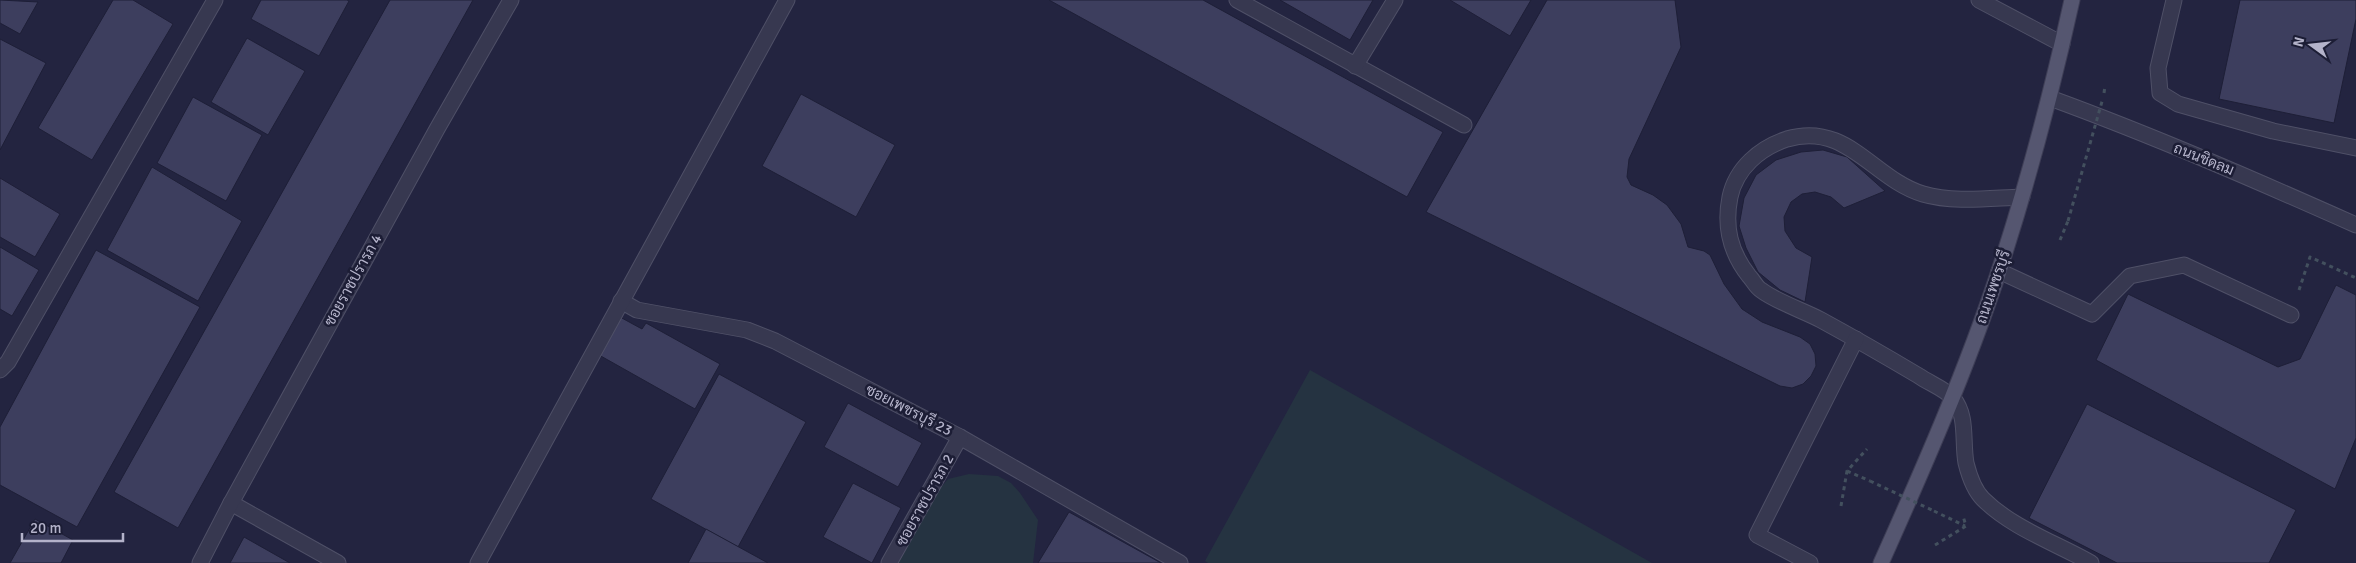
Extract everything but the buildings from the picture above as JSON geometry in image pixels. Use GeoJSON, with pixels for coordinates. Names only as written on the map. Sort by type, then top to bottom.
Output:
{"type":"FeatureCollection","features":[{"type":"Feature","properties":{"kind":"main road","name":"ถนนเพชรบุรี"},"geometry":{"type":"LineString","coordinates":[[1882,563],[1952,397],[1999,271],[2050,98],[2072,0]]}},
{"type":"Feature","properties":{"kind":"street"},"geometry":{"type":"LineString","coordinates":[[0,370],[8,362],[215,0]]}},
{"type":"Feature","properties":{"kind":"street","name":"ซอยราชปรารภ 4"},"geometry":{"type":"LineString","coordinates":[[200,563],[231,503],[510,0]]}},
{"type":"Feature","properties":{"kind":"street"},"geometry":{"type":"LineString","coordinates":[[478,563],[787,0]]}},
{"type":"Feature","properties":{"kind":"street"},"geometry":{"type":"LineString","coordinates":[[1237,0],[1464,126]]}},
{"type":"Feature","properties":{"kind":"street"},"geometry":{"type":"LineString","coordinates":[[1355,66],[1396,0]]}},
{"type":"Feature","properties":{"kind":"street"},"geometry":{"type":"LineString","coordinates":[[1979,0],[2062,44]]}},
{"type":"Feature","properties":{"kind":"street"},"geometry":{"type":"LineString","coordinates":[[2174,0],[2158,68],[2160,93],[2178,104],[2273,131],[2356,148]]}},
{"type":"Feature","properties":{"kind":"street","name":"ถนนชิดลม"},"geometry":{"type":"LineString","coordinates":[[2050,98],[2260,182],[2356,225]]}},
{"type":"Feature","properties":{"kind":"street"},"geometry":{"type":"LineString","coordinates":[[2022,197],[1965,199],[1922,194],[1901,184],[1854,150],[1834,140],[1812,135],[1789,139],[1764,148],[1747,164],[1732,189],[1727,211],[1727,232],[1736,256],[1760,290],[1856,339],[1952,397],[1962,416],[1967,466],[1973,486],[1982,499],[2017,524],[2091,563]]}},
{"type":"Feature","properties":{"kind":"street"},"geometry":{"type":"LineString","coordinates":[[1999,271],[2092,314],[2130,276],[2184,265],[2291,315]]}},
{"type":"Feature","properties":{"kind":"street","name":"ซอยเพชรบุรี 23"},"geometry":{"type":"LineString","coordinates":[[622,300],[637,310],[747,330],[775,341],[960,437],[1180,563]]}},
{"type":"Feature","properties":{"kind":"street"},"geometry":{"type":"LineString","coordinates":[[1810,563],[1757,534],[1856,339]]}},
{"type":"Feature","properties":{"kind":"street","name":"ซอยราชปรารภ 2"},"geometry":{"type":"LineString","coordinates":[[889,563],[960,437]]}},
{"type":"Feature","properties":{"kind":"street"},"geometry":{"type":"LineString","coordinates":[[231,503],[338,563]]}},
{"type":"Feature","properties":{"kind":"path"},"geometry":{"type":"LineString","coordinates":[[2060,240],[2068,221],[2102,98]]}},
{"type":"Feature","properties":{"kind":"path"},"geometry":{"type":"LineString","coordinates":[[2291,315],[2310,258],[2356,278]]}},
{"type":"Feature","properties":{"kind":"path"},"geometry":{"type":"LineString","coordinates":[[1841,506],[1847,471],[1867,449]]}},
{"type":"Feature","properties":{"kind":"path"},"geometry":{"type":"LineString","coordinates":[[1847,471],[1966,526]]}},
{"type":"Feature","properties":{"kind":"path"},"geometry":{"type":"LineString","coordinates":[[1962,508],[1966,526]]}},
{"type":"Feature","properties":{"kind":"path"},"geometry":{"type":"LineString","coordinates":[[1935,545],[1966,526]]}},
{"type":"Feature","properties":{"kind":"shaded area"},"geometry":{"type":"Polygon","coordinates":[[[1310,370],[1652,563],[1208,563],[1205,561],[1310,370]]]}},
{"type":"Feature","properties":{"kind":"shaded area"},"geometry":{"type":"Polygon","coordinates":[[[969,474],[998,476],[1011,483],[1020,493],[1038,520],[1033,563],[893,563],[938,491],[948,479],[969,474]]]}}]}
